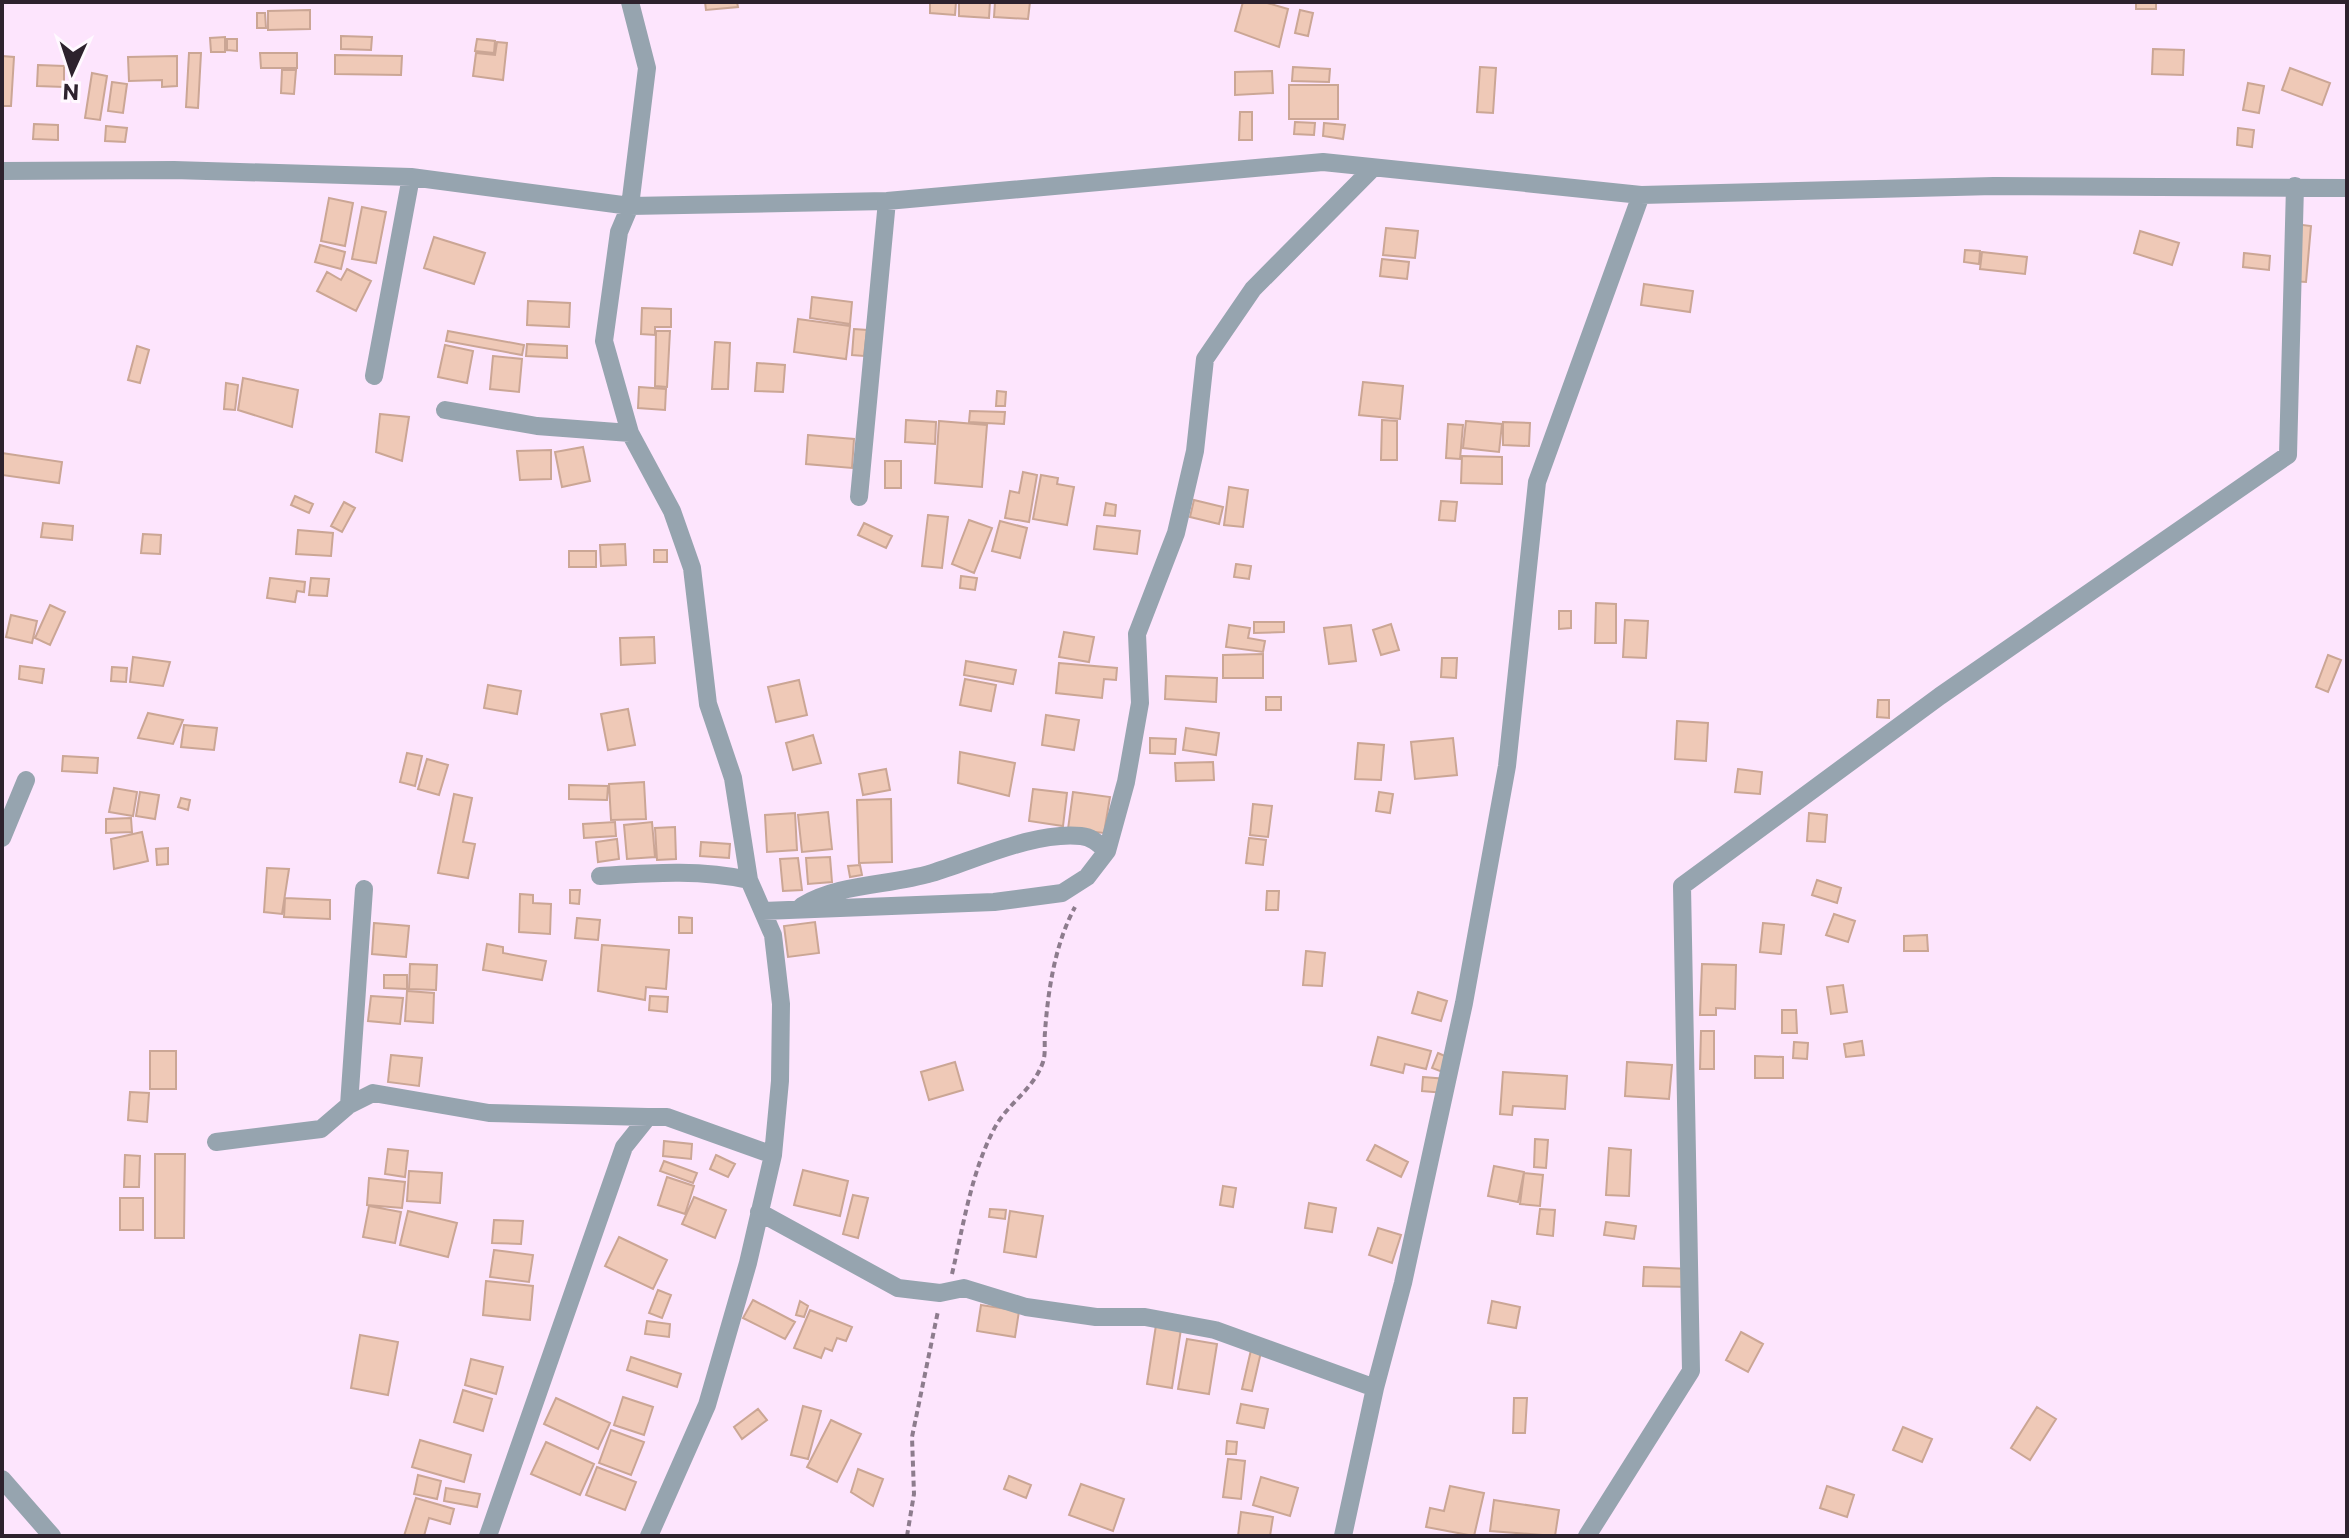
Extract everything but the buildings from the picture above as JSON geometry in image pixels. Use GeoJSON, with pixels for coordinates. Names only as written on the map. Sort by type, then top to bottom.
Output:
{"type":"FeatureCollection","features":[{"type":"Feature","properties":{"kind":"street"},"geometry":{"type":"LineString","coordinates":[[630,2],[647,68],[630,206],[619,232],[604,341],[630,433],[672,511],[692,568],[708,704],[733,778],[749,880],[773,935],[781,1004],[780,1081],[773,1155],[759,1212],[707,1405],[649,1536]]}},
{"type":"Feature","properties":{"kind":"street"},"geometry":{"type":"LineString","coordinates":[[2,171],[174,170],[411,177],[630,206],[887,201],[1323,162],[1641,195],[1994,186],[2347,188]]}},
{"type":"Feature","properties":{"kind":"street"},"geometry":{"type":"LineString","coordinates":[[763,911],[994,902],[1062,893],[1087,877],[1107,851],[1126,782],[1140,703],[1137,634],[1176,533],[1195,451],[1205,359],[1253,289],[1373,168]]}},
{"type":"Feature","properties":{"kind":"street"},"geometry":{"type":"LineString","coordinates":[[374,376],[411,177]]}},
{"type":"Feature","properties":{"kind":"street"},"geometry":{"type":"LineString","coordinates":[[1587,1536],[1691,1371],[1682,886],[1940,696],[2288,455],[2295,186]]}},
{"type":"Feature","properties":{"kind":"street"},"geometry":{"type":"LineString","coordinates":[[1343,1536],[1375,1388],[1403,1283],[1464,1003],[1505,781],[1537,482],[1641,195]]}},
{"type":"Feature","properties":{"kind":"street"},"geometry":{"type":"LineString","coordinates":[[859,497],[887,201]]}},
{"type":"Feature","properties":{"kind":"street"},"geometry":{"type":"LineString","coordinates":[[445,410],[537,426],[630,433]]}},
{"type":"Feature","properties":{"kind":"street"},"geometry":{"type":"LineString","coordinates":[[2,838],[26,780]]}},
{"type":"Feature","properties":{"kind":"street"},"geometry":{"type":"LineString","coordinates":[[798,908],[824,893],[874,887],[932,873],[1022,843],[1080,836],[1095,840],[1107,851]]}},
{"type":"Feature","properties":{"kind":"street"},"geometry":{"type":"LineString","coordinates":[[600,876],[677,872],[722,874],[749,880]]}},
{"type":"Feature","properties":{"kind":"street"},"geometry":{"type":"LineString","coordinates":[[349,1105],[364,889]]}},
{"type":"Feature","properties":{"kind":"street"},"geometry":{"type":"LineString","coordinates":[[216,1142],[321,1129],[349,1105],[373,1093],[489,1113],[667,1117],[773,1155]]}},
{"type":"Feature","properties":{"kind":"street"},"geometry":{"type":"LineString","coordinates":[[488,1536],[624,1147],[648,1117]]}},
{"type":"Feature","properties":{"kind":"street"},"geometry":{"type":"LineString","coordinates":[[759,1212],[898,1288],[940,1293],[976,1289],[1026,1307],[1096,1317],[1145,1317],[1215,1330],[1375,1388]]}},
{"type":"Feature","properties":{"kind":"street"},"geometry":{"type":"LineString","coordinates":[[2,1479],[52,1536]]}},
{"type":"Feature","properties":{"kind":"path"},"geometry":{"type":"LineString","coordinates":[[952,1274],[966,1210],[992,1132],[1011,1104],[1037,1078],[1045,1057],[1045,1032],[1055,962],[1064,926],[1087,877]]}},
{"type":"Feature","properties":{"kind":"path"},"geometry":{"type":"LineString","coordinates":[[907,1536],[914,1494],[912,1437],[932,1349],[940,1293]]}}]}
